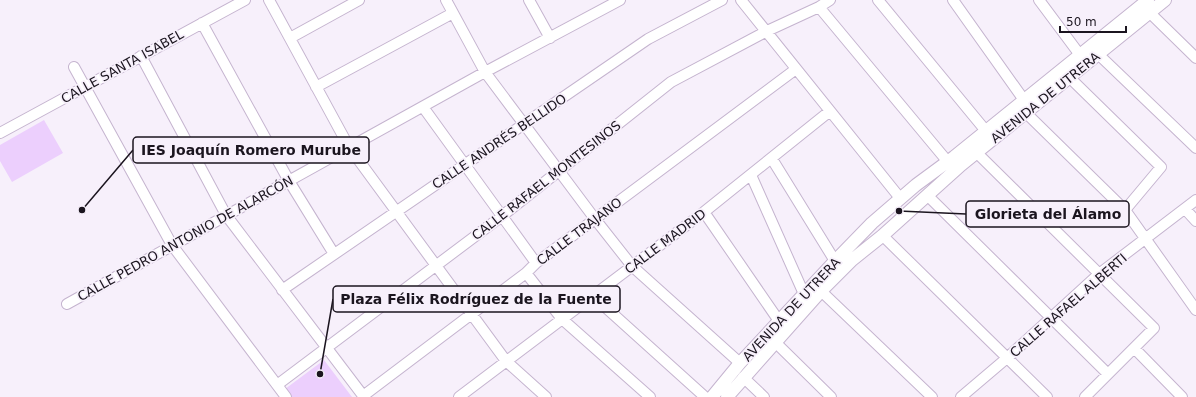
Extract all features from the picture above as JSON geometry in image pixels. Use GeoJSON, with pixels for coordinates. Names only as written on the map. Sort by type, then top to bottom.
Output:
{"type":"FeatureCollection","features":[{"type":"Feature","properties":{"kind":"street","name":"CALLE SANTA ISABEL"},"geometry":{"type":"LineString","coordinates":[[0,133],[245,0]]}},
{"type":"Feature","properties":{"kind":"street"},"geometry":{"type":"LineString","coordinates":[[269,0],[349,147],[506,361],[546,397]]}},
{"type":"Feature","properties":{"kind":"street"},"geometry":{"type":"LineString","coordinates":[[290,38],[359,0]]}},
{"type":"Feature","properties":{"kind":"street"},"geometry":{"type":"LineString","coordinates":[[446,0],[485,72],[632,266],[740,363]]}},
{"type":"Feature","properties":{"kind":"street"},"geometry":{"type":"LineString","coordinates":[[529,0],[550,38]]}},
{"type":"Feature","properties":{"kind":"street","name":"CALLE PEDRO ANTONIO DE ALARCÓN"},"geometry":{"type":"LineString","coordinates":[[67,304],[485,72],[620,0]]}},
{"type":"Feature","properties":{"kind":"street","name":"CALLE ANDRÉS BELLIDO"},"geometry":{"type":"LineString","coordinates":[[282,290],[648,39],[722,0]]}},
{"type":"Feature","properties":{"kind":"street"},"geometry":{"type":"LineString","coordinates":[[741,0],[900,198]]}},
{"type":"Feature","properties":{"kind":"street","name":"CALLE RAFAEL MONTESINOS"},"geometry":{"type":"LineString","coordinates":[[277,385],[502,216],[558,170],[671,82],[767,31],[819,7],[830,0]]}},
{"type":"Feature","properties":{"kind":"street"},"geometry":{"type":"LineString","coordinates":[[878,0],[986,131]]}},
{"type":"Feature","properties":{"kind":"street"},"geometry":{"type":"LineString","coordinates":[[953,0],[1024,100]]}},
{"type":"Feature","properties":{"kind":"street","name":"AVENIDA DE UTRERA"},"geometry":{"type":"LineString","coordinates":[[712,397],[740,363],[834,261],[900,198],[948,162],[1080,55],[1148,6],[1165,0]]}},
{"type":"Feature","properties":{"kind":"street"},"geometry":{"type":"LineString","coordinates":[[1044,2],[1080,55]]}},
{"type":"Feature","properties":{"kind":"street"},"geometry":{"type":"LineString","coordinates":[[1148,6],[1196,58]]}},
{"type":"Feature","properties":{"kind":"street","name":"AVENIDA DE UTRERA"},"geometry":{"type":"LineString","coordinates":[[727,397],[743,377],[821,291],[852,260],[882,236],[1025,112],[1098,54],[1148,6]]}},
{"type":"Feature","properties":{"kind":"street"},"geometry":{"type":"LineString","coordinates":[[819,7],[948,162]]}},
{"type":"Feature","properties":{"kind":"street"},"geometry":{"type":"LineString","coordinates":[[316,87],[453,13]]}},
{"type":"Feature","properties":{"kind":"street"},"geometry":{"type":"LineString","coordinates":[[202,23],[289,181],[334,254]]}},
{"type":"Feature","properties":{"kind":"street"},"geometry":{"type":"LineString","coordinates":[[1098,54],[1196,148]]}},
{"type":"Feature","properties":{"kind":"street"},"geometry":{"type":"LineString","coordinates":[[141,56],[226,215],[363,397]]}},
{"type":"Feature","properties":{"kind":"street"},"geometry":{"type":"LineString","coordinates":[[74,67],[172,245],[286,397]]}},
{"type":"Feature","properties":{"kind":"street","name":"CALLE TRAJANO"},"geometry":{"type":"LineString","coordinates":[[363,397],[526,273],[536,263],[796,69]]}},
{"type":"Feature","properties":{"kind":"street"},"geometry":{"type":"LineString","coordinates":[[1069,77],[1161,167],[1125,210]]}},
{"type":"Feature","properties":{"kind":"street"},"geometry":{"type":"LineString","coordinates":[[423,107],[536,263]]}},
{"type":"Feature","properties":{"kind":"street","name":"CALLE MADRID"},"geometry":{"type":"LineString","coordinates":[[459,397],[704,212],[830,111]]}},
{"type":"Feature","properties":{"kind":"street"},"geometry":{"type":"LineString","coordinates":[[1025,112],[1125,210],[1196,310]]}},
{"type":"Feature","properties":{"kind":"street"},"geometry":{"type":"LineString","coordinates":[[977,153],[1154,328],[1085,397]]}},
{"type":"Feature","properties":{"kind":"street"},"geometry":{"type":"LineString","coordinates":[[772,159],[834,261]]}},
{"type":"Feature","properties":{"kind":"street"},"geometry":{"type":"LineString","coordinates":[[751,175],[804,294]]}},
{"type":"Feature","properties":{"kind":"street"},"geometry":{"type":"LineString","coordinates":[[916,185],[924,187],[928,196],[1108,374]]}},
{"type":"Feature","properties":{"kind":"street","name":"CALLE RAFAEL ALBERTI"},"geometry":{"type":"LineString","coordinates":[[961,397],[1007,358],[1099,274],[1196,200]]}},
{"type":"Feature","properties":{"kind":"street"},"geometry":{"type":"LineString","coordinates":[[1185,209],[1196,221]]}},
{"type":"Feature","properties":{"kind":"street"},"geometry":{"type":"LineString","coordinates":[[704,212],[779,321]]}},
{"type":"Feature","properties":{"kind":"street"},"geometry":{"type":"LineString","coordinates":[[872,224],[882,236],[1047,397]]}},
{"type":"Feature","properties":{"kind":"street"},"geometry":{"type":"LineString","coordinates":[[526,273],[562,319],[650,397]]}},
{"type":"Feature","properties":{"kind":"street"},"geometry":{"type":"LineString","coordinates":[[821,291],[932,397]]}},
{"type":"Feature","properties":{"kind":"street"},"geometry":{"type":"LineString","coordinates":[[593,296],[705,397]]}},
{"type":"Feature","properties":{"kind":"street"},"geometry":{"type":"LineString","coordinates":[[775,342],[831,397]]}},
{"type":"Feature","properties":{"kind":"street"},"geometry":{"type":"LineString","coordinates":[[1134,348],[1182,397]]}},
{"type":"Feature","properties":{"kind":"street"},"geometry":{"type":"LineString","coordinates":[[743,377],[764,397]]}},
{"type":"Feature","properties":{"kind":"shaded area"},"geometry":{"type":"Polygon","coordinates":[[[44,120],[63,153],[12,182],[0,161],[0,145],[44,120]]]}},
{"type":"Feature","properties":{"kind":"shaded area"},"geometry":{"type":"Polygon","coordinates":[[[324,360],[352,397],[291,397],[285,389],[324,360]]]}},
{"type":"Feature","properties":{"kind":"place","name":"IES Joaquín Romero Murube"},"geometry":{"type":"Point","coordinates":[82,210]}},
{"type":"Feature","properties":{"kind":"place","name":"Glorieta del Álamo"},"geometry":{"type":"Point","coordinates":[899,211]}},
{"type":"Feature","properties":{"kind":"place","name":"Plaza Félix Rodríguez de la Fuente"},"geometry":{"type":"Point","coordinates":[320,374]}}]}
